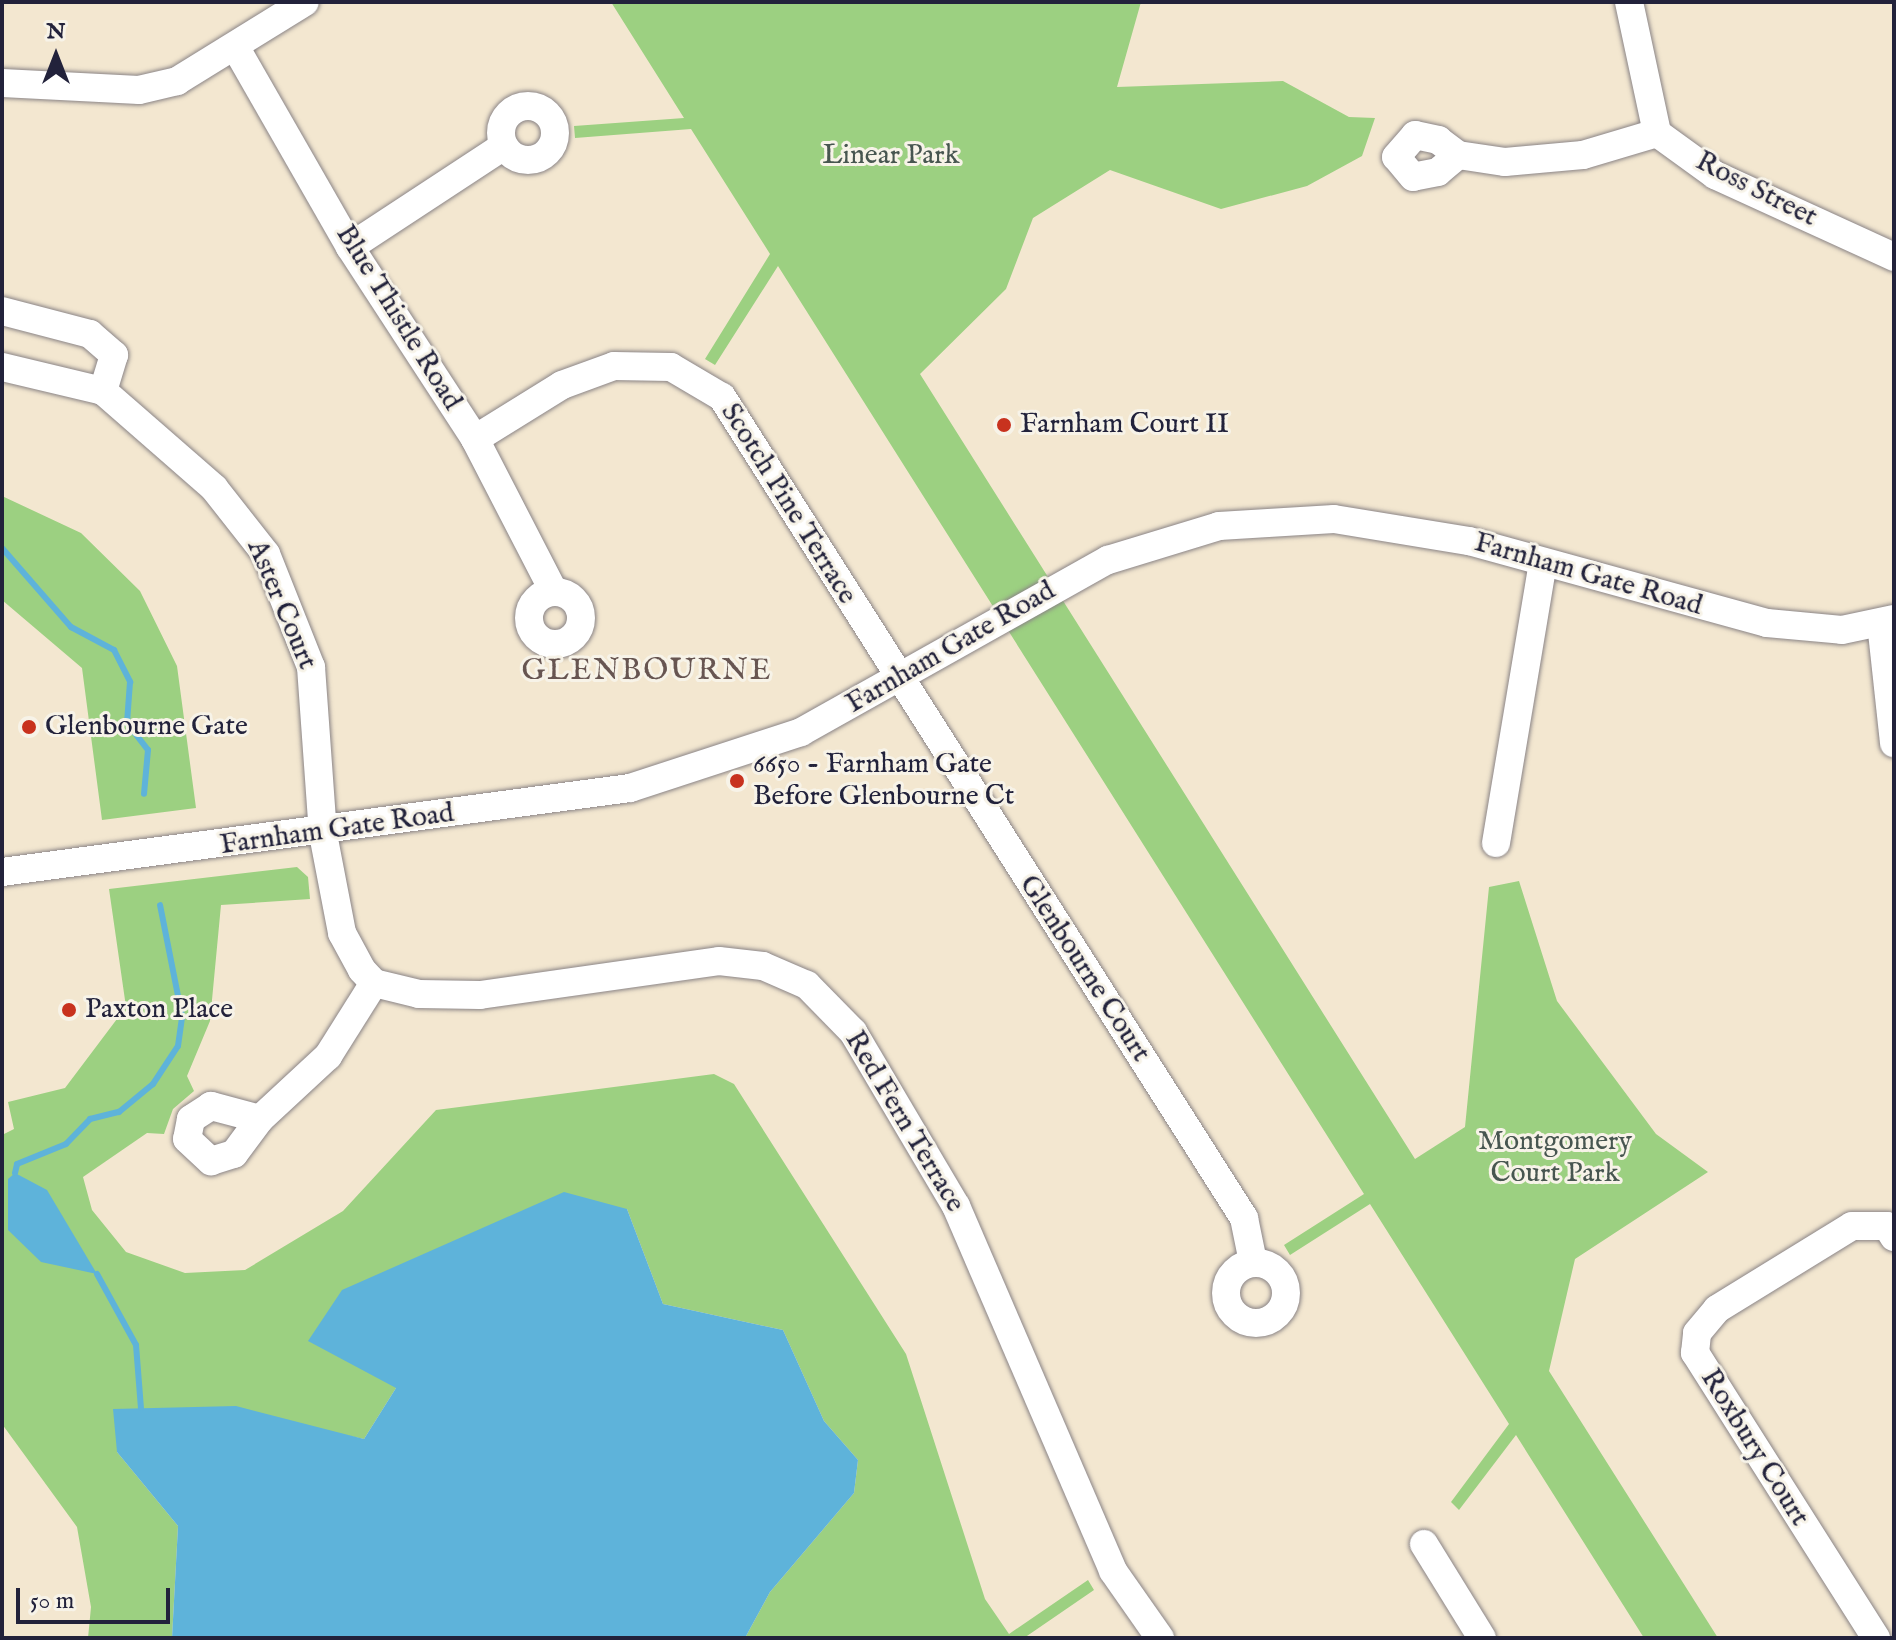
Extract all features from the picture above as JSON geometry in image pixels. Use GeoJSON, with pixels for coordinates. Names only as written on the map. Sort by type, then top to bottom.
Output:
{"type":"FeatureCollection","features":[{"type":"Feature","properties":{"kind":"street"},"geometry":{"type":"LineString","coordinates":[[2,83],[139,90],[177,81],[236,48],[305,2]]}},
{"type":"Feature","properties":{"kind":"street"},"geometry":{"type":"LineString","coordinates":[[1458,155],[1505,162],[1583,155],[1657,133],[1629,2]]}},
{"type":"Feature","properties":{"kind":"street","name":"Blue Thistle Road"},"geometry":{"type":"LineString","coordinates":[[236,48],[350,247],[475,439],[554,592]]}},
{"type":"Feature","properties":{"kind":"street","name":"Ross Street"},"geometry":{"type":"LineString","coordinates":[[1657,133],[1715,175],[1894,257]]}},
{"type":"Feature","properties":{"kind":"street"},"geometry":{"type":"LineString","coordinates":[[350,247],[504,146]]}},
{"type":"Feature","properties":{"kind":"street"},"geometry":{"type":"LineString","coordinates":[[2,311],[105,342],[114,355],[103,391]]}},
{"type":"Feature","properties":{"kind":"street","name":"Scotch Pine Terrace"},"geometry":{"type":"LineString","coordinates":[[475,439],[562,385],[614,366],[644,362],[698,378],[747,432],[899,681]]}},
{"type":"Feature","properties":{"kind":"street","name":"Aster Court"},"geometry":{"type":"LineString","coordinates":[[2,367],[103,391],[214,488],[266,554],[311,667],[323,834]]}},
{"type":"Feature","properties":{"kind":"street","name":"Farnham Gate Road"},"geometry":{"type":"LineString","coordinates":[[2,872],[323,834],[630,788],[801,732],[899,681],[1108,560],[1219,526],[1334,519],[1456,539],[1767,623],[1842,630],[1887,621]]}},
{"type":"Feature","properties":{"kind":"street"},"geometry":{"type":"LineString","coordinates":[[1496,843],[1543,563]]}},
{"type":"Feature","properties":{"kind":"street"},"geometry":{"type":"LineString","coordinates":[[1887,621],[1894,743]]}},
{"type":"Feature","properties":{"kind":"street","name":"Glenbourne Court"},"geometry":{"type":"LineString","coordinates":[[899,681],[1244,1218],[1253,1262]]}},
{"type":"Feature","properties":{"kind":"street"},"geometry":{"type":"LineString","coordinates":[[260,1119],[328,1056],[374,983],[342,933],[323,834]]}},
{"type":"Feature","properties":{"kind":"street","name":"Red Fern Terrace"},"geometry":{"type":"LineString","coordinates":[[374,983],[419,994],[480,995],[719,961],[763,966],[807,985],[853,1032],[988,1265],[1031,1391],[1106,1557],[1160,1638]]}},
{"type":"Feature","properties":{"kind":"street","name":"Roxbury Court"},"geometry":{"type":"LineString","coordinates":[[1876,1638],[1695,1353],[1697,1333],[1717,1309],[1852,1226],[1887,1226],[1894,1237]]}},
{"type":"Feature","properties":{"kind":"street"},"geometry":{"type":"LineString","coordinates":[[1424,1544],[1482,1638]]}},
{"type":"Feature","properties":{"kind":"green space","name":"Linear Park"},"geometry":{"type":"Polygon","coordinates":[[[611,2],[1141,2],[1117,87],[1283,81],[1349,117],[1375,118],[1362,156],[1307,186],[1221,209],[1110,170],[1033,218],[1006,289],[920,374],[1415,1159],[1465,1127],[1489,887],[1519,881],[1557,1001],[1656,1134],[1708,1172],[1575,1259],[1549,1371],[1718,1638],[1644,1638],[1516,1435],[1459,1510],[1451,1502],[1509,1424],[1370,1204],[1290,1255],[1284,1245],[1364,1194],[778,266],[715,365],[705,359],[770,254],[691,129],[575,138],[574,126],[684,118],[611,2]]]}},
{"type":"Feature","properties":{"kind":"green space"},"geometry":{"type":"Polygon","coordinates":[[[2,496],[81,533],[140,591],[177,666],[196,808],[102,820],[82,668],[2,600],[2,496]]]}},
{"type":"Feature","properties":{"kind":"green space"},"geometry":{"type":"Polygon","coordinates":[[[297,867],[308,877],[310,899],[221,905],[210,1021],[187,1076],[194,1091],[173,1109],[164,1134],[147,1133],[83,1177],[92,1210],[126,1252],[185,1273],[245,1270],[343,1211],[436,1110],[714,1074],[734,1084],[906,1354],[985,1599],[1009,1634],[1088,1580],[1094,1590],[1024,1638],[745,1638],[770,1592],[854,1493],[858,1460],[824,1421],[783,1330],[663,1304],[627,1209],[396,1388],[364,1439],[310,1428],[117,1452],[178,1526],[172,1638],[88,1638],[91,1607],[77,1527],[2,1424],[2,1135],[14,1129],[8,1102],[65,1088],[126,1007],[109,889],[297,867]]]}},
{"type":"Feature","properties":{"kind":"water"},"geometry":{"type":"Polygon","coordinates":[[[15,1173],[47,1190],[97,1274],[41,1262],[8,1230],[8,1179],[15,1173]]]}},
{"type":"Feature","properties":{"kind":"water"},"geometry":{"type":"Polygon","coordinates":[[[564,1192],[627,1209],[663,1304],[783,1330],[824,1421],[858,1460],[854,1493],[770,1592],[745,1638],[172,1638],[178,1526],[117,1452],[113,1409],[236,1406],[364,1439],[396,1388],[308,1341],[342,1290],[564,1192]]]}},
{"type":"Feature","properties":{"kind":"waterway"},"geometry":{"type":"LineString","coordinates":[[2,548],[71,627],[114,650],[130,682],[127,723],[148,750],[144,794]]}},
{"type":"Feature","properties":{"kind":"waterway"},"geometry":{"type":"LineString","coordinates":[[15,1173],[17,1164],[66,1144],[90,1119],[119,1112],[153,1084],[178,1046],[182,1016],[160,905]]}},
{"type":"Feature","properties":{"kind":"waterway"},"geometry":{"type":"LineString","coordinates":[[97,1274],[136,1345],[141,1408]]}},
{"type":"Feature","properties":{"kind":"place","name":"Farnham Court II"},"geometry":{"type":"Point","coordinates":[1004,425]}},
{"type":"Feature","properties":{"kind":"place","name":"Glenbourne Gate"},"geometry":{"type":"Point","coordinates":[29,727]}},
{"type":"Feature","properties":{"kind":"place","name":"6650 - Farnham Gate Before Glenbourne Ct"},"geometry":{"type":"Point","coordinates":[737,781]}},
{"type":"Feature","properties":{"kind":"place","name":"Paxton Place"},"geometry":{"type":"Point","coordinates":[69,1010]}},
{"type":"Feature","properties":{"kind":"district","name":"GLENBOURNE"},"geometry":{"type":"Point","coordinates":[647,671]}},
{"type":"Feature","properties":{"kind":"park label","name":"Montgomery Court Park"},"geometry":{"type":"Point","coordinates":[1555,1158]}}]}
